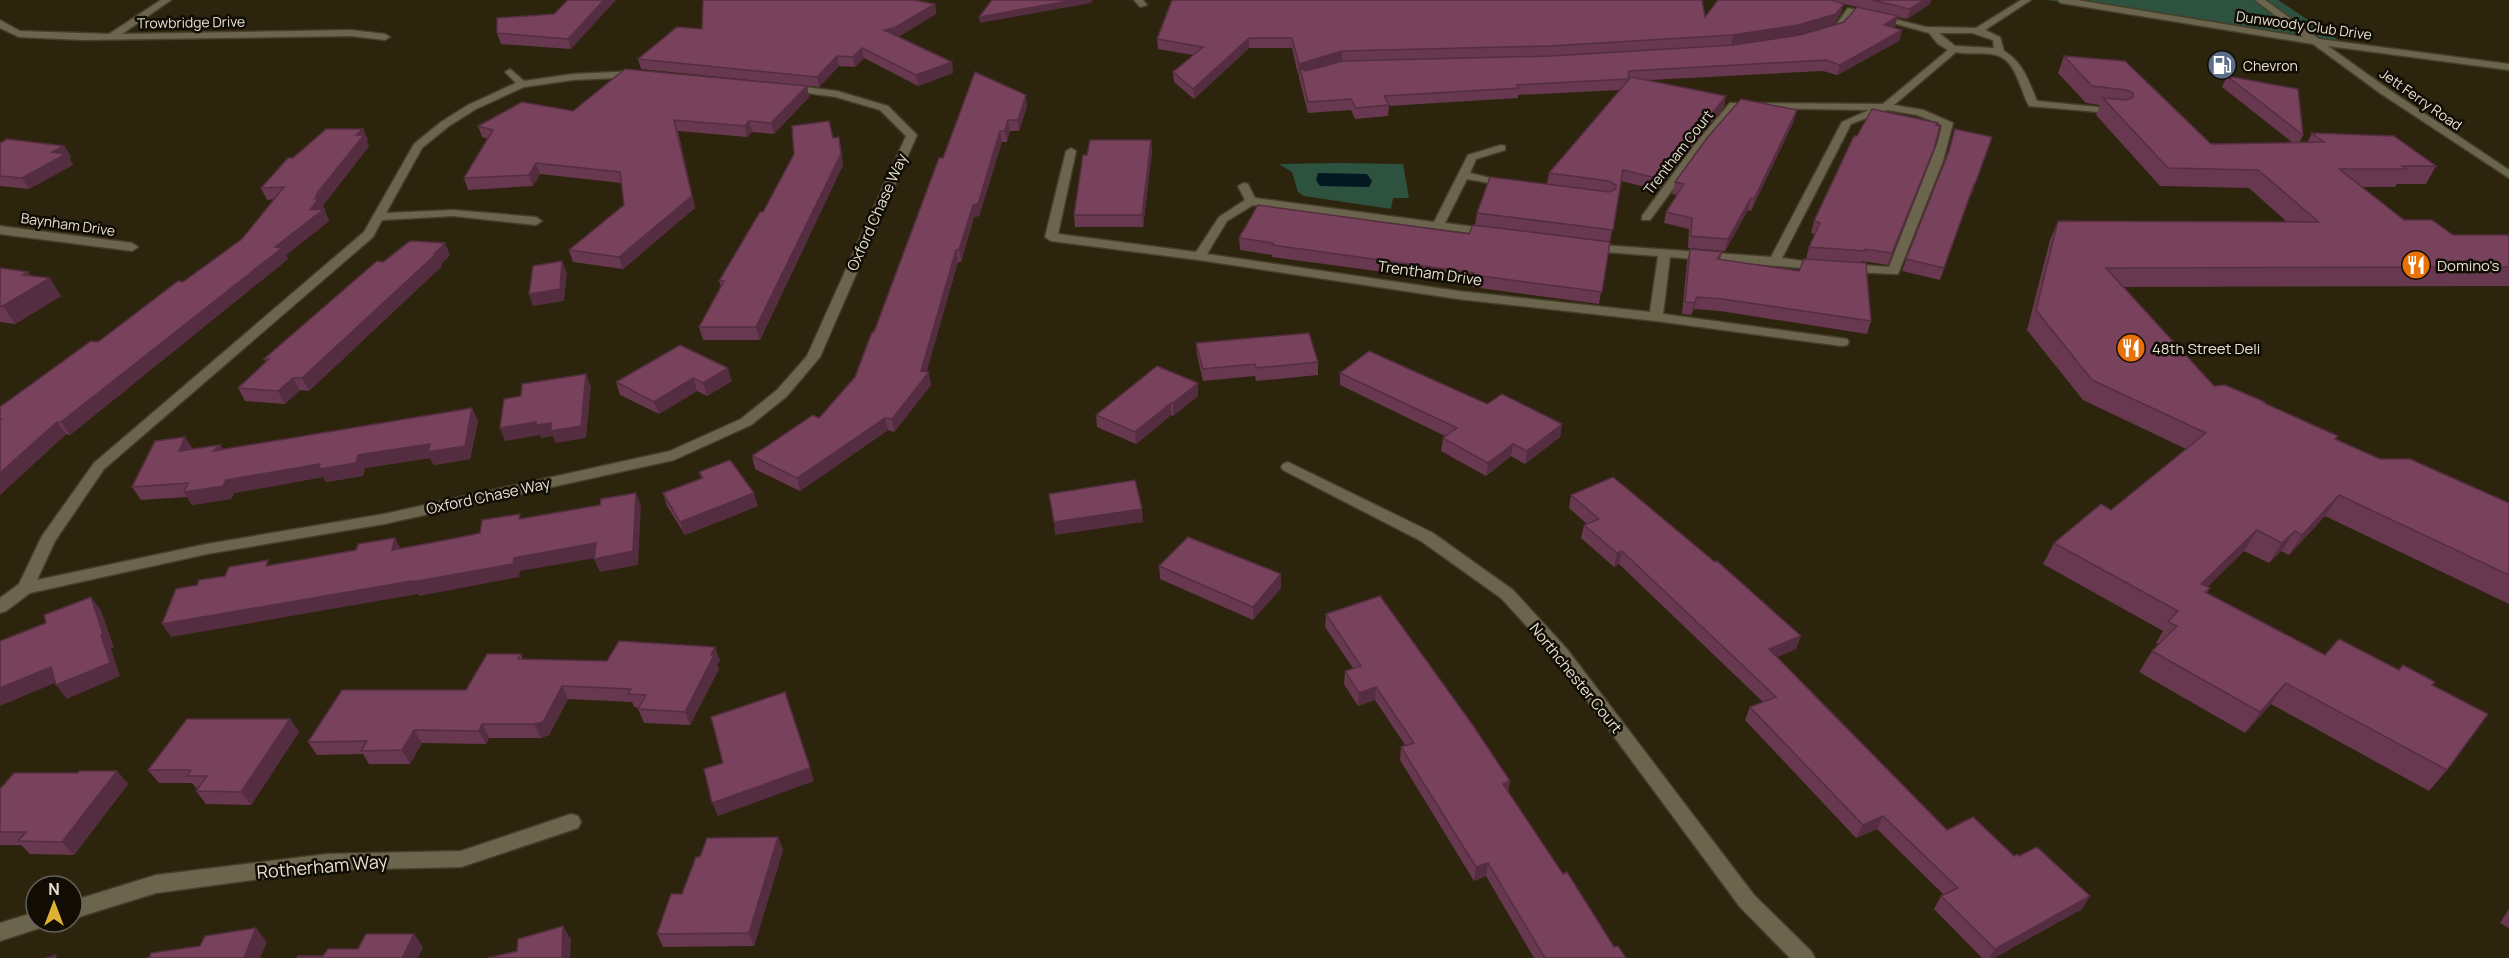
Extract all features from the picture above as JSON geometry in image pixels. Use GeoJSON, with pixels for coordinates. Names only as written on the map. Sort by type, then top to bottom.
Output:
{"type":"FeatureCollection","features":[{"type":"Feature","properties":{"kind":"street"},"geometry":{"type":"LineString","coordinates":[[110,36],[167,0]]}},
{"type":"Feature","properties":{"kind":"street"},"geometry":{"type":"LineString","coordinates":[[1980,29],[2027,0]]}},
{"type":"Feature","properties":{"kind":"street","name":"Dunwoody Club Drive"},"geometry":{"type":"LineString","coordinates":[[2061,0],[2319,42],[2509,67]]}},
{"type":"Feature","properties":{"kind":"street","name":"Jett Ferry Road"},"geometry":{"type":"LineString","coordinates":[[2259,0],[2384,91],[2509,175]]}},
{"type":"Feature","properties":{"kind":"street"},"geometry":{"type":"LineString","coordinates":[[1840,7],[1932,30],[1980,29],[1997,39],[1999,52]]}},
{"type":"Feature","properties":{"kind":"street"},"geometry":{"type":"LineString","coordinates":[[1817,34],[1838,28],[1851,10]]}},
{"type":"Feature","properties":{"kind":"street","name":"Trowbridge Drive"},"geometry":{"type":"LineString","coordinates":[[0,23],[7,29],[26,34],[110,36],[351,33],[385,37]]}},
{"type":"Feature","properties":{"kind":"street"},"geometry":{"type":"LineString","coordinates":[[1932,30],[1938,40],[1953,50],[1999,52],[2011,60],[2033,104],[2120,112]]}},
{"type":"Feature","properties":{"kind":"street"},"geometry":{"type":"LineString","coordinates":[[1775,261],[1847,122],[1886,107],[1953,50]]}},
{"type":"Feature","properties":{"kind":"street"},"geometry":{"type":"LineString","coordinates":[[510,72],[522,84]]}},
{"type":"Feature","properties":{"kind":"street","name":"Oxford Chase Way"},"geometry":{"type":"LineString","coordinates":[[0,608],[25,588],[48,540],[99,466],[369,234],[418,146],[445,124],[472,107],[522,84],[573,77],[647,75]]}},
{"type":"Feature","properties":{"kind":"street","name":"Oxford Chase Way"},"geometry":{"type":"LineString","coordinates":[[25,588],[207,549],[384,519],[674,455],[746,422],[782,393],[813,357],[912,135],[884,108],[837,94],[773,86]]}},
{"type":"Feature","properties":{"kind":"street","name":"Trentham Court"},"geometry":{"type":"LineString","coordinates":[[1646,218],[1699,146],[1734,105],[1886,107]]}},
{"type":"Feature","properties":{"kind":"street"},"geometry":{"type":"LineString","coordinates":[[1573,244],[1821,267],[1894,271],[1900,246],[1944,146],[1948,123],[1919,112],[1886,107]]}},
{"type":"Feature","properties":{"kind":"street"},"geometry":{"type":"LineString","coordinates":[[1438,226],[1472,157],[1501,148]]}},
{"type":"Feature","properties":{"kind":"street","name":"Trentham Drive"},"geometry":{"type":"LineString","coordinates":[[1071,151],[1051,237],[1199,256],[1458,295],[1656,317],[1842,342]]}},
{"type":"Feature","properties":{"kind":"street"},"geometry":{"type":"LineString","coordinates":[[1463,175],[1525,187]]}},
{"type":"Feature","properties":{"kind":"street"},"geometry":{"type":"LineString","coordinates":[[1244,186],[1251,201]]}},
{"type":"Feature","properties":{"kind":"street"},"geometry":{"type":"LineString","coordinates":[[1199,256],[1223,219],[1251,201],[1505,235]]}},
{"type":"Feature","properties":{"kind":"street"},"geometry":{"type":"LineString","coordinates":[[380,217],[453,213],[536,221]]}},
{"type":"Feature","properties":{"kind":"street","name":"Baynham Drive"},"geometry":{"type":"LineString","coordinates":[[0,230],[132,247]]}},
{"type":"Feature","properties":{"kind":"street"},"geometry":{"type":"LineString","coordinates":[[1656,317],[1665,252]]}},
{"type":"Feature","properties":{"kind":"street","name":"Northchester Court"},"geometry":{"type":"LineString","coordinates":[[1288,467],[1427,537],[1507,594],[1560,653],[1747,901],[1804,958]]}},
{"type":"Feature","properties":{"kind":"street","name":"Rotherham Way"},"geometry":{"type":"LineString","coordinates":[[84,906],[156,884],[327,862],[461,859],[571,822]]}},
{"type":"Feature","properties":{"kind":"street"},"geometry":{"type":"LineString","coordinates":[[0,932],[24,925]]}},
{"type":"Feature","properties":{"kind":"green space"},"geometry":{"type":"Polygon","coordinates":[[[2047,0],[2278,0],[2341,42],[2047,0]]]}},
{"type":"Feature","properties":{"kind":"green space"},"geometry":{"type":"Polygon","coordinates":[[[1279,164],[1403,164],[1409,198],[1393,198],[1391,209],[1304,196],[1298,192],[1292,172],[1279,164]]]}},
{"type":"Feature","properties":{"kind":"water"},"geometry":{"type":"Polygon","coordinates":[[[1318,173],[1367,174],[1372,181],[1369,187],[1320,186],[1316,180],[1318,173]]]}},
{"type":"Feature","properties":{"kind":"building"},"geometry":{"type":"Polygon","coordinates":[[[568,0],[604,0],[568,39],[497,33],[497,18],[554,14],[568,0]]]}},
{"type":"Feature","properties":{"kind":"building"},"geometry":{"type":"Polygon","coordinates":[[[703,0],[914,0],[935,4],[894,28],[884,30],[952,62],[916,75],[862,48],[853,57],[837,56],[817,77],[638,59],[677,27],[702,29],[703,0]]]}},
{"type":"Feature","properties":{"kind":"building"},"geometry":{"type":"Polygon","coordinates":[[[992,0],[1074,0],[979,17],[992,0]]]}},
{"type":"Feature","properties":{"kind":"building"},"geometry":{"type":"Polygon","coordinates":[[[1172,0],[1702,0],[1705,17],[1718,0],[1832,0],[1844,4],[1836,14],[1798,25],[1733,35],[1550,46],[1342,51],[1299,64],[1292,38],[1249,38],[1193,89],[1173,72],[1203,47],[1157,39],[1172,0]]]}},
{"type":"Feature","properties":{"kind":"building"},"geometry":{"type":"Polygon","coordinates":[[[1872,0],[1924,0],[1910,9],[1872,0]]]}},
{"type":"Feature","properties":{"kind":"building"},"geometry":{"type":"Polygon","coordinates":[[[1857,7],[1898,16],[1884,25],[1902,30],[1840,65],[1826,60],[1629,71],[1628,79],[1384,96],[1389,105],[1356,108],[1351,99],[1308,102],[1300,68],[1306,71],[1343,61],[1551,56],[1734,45],[1800,35],[1844,22],[1857,7]]]}},
{"type":"Feature","properties":{"kind":"building"},"geometry":{"type":"Polygon","coordinates":[[[2064,56],[2125,61],[2211,144],[2324,142],[2312,133],[2394,136],[2436,166],[2402,166],[2406,169],[2339,169],[2404,220],[2432,220],[2453,235],[2509,235],[2509,267],[2106,268],[2214,386],[2225,385],[2265,402],[2338,436],[2335,439],[2380,459],[2410,459],[2509,503],[2509,575],[2339,495],[2302,535],[2295,531],[2282,543],[2257,530],[2201,584],[2210,588],[2205,592],[2325,655],[2339,639],[2399,670],[2403,665],[2435,682],[2432,685],[2488,714],[2447,770],[2286,683],[2260,712],[2152,651],[2177,626],[2168,622],[2178,611],[2054,543],[2101,504],[2111,510],[2206,433],[2092,380],[2036,310],[2058,221],[2319,222],[2258,170],[2168,168],[2103,98],[2127,100],[2133,97],[2133,93],[2127,90],[2092,86],[2064,56]]]}},
{"type":"Feature","properties":{"kind":"building"},"geometry":{"type":"Polygon","coordinates":[[[625,69],[807,86],[771,123],[749,121],[745,126],[674,120],[692,196],[619,257],[569,250],[624,205],[620,172],[536,163],[529,175],[464,178],[493,130],[478,126],[522,102],[573,111],[625,69]]]}},
{"type":"Feature","properties":{"kind":"building"},"geometry":{"type":"Polygon","coordinates":[[[975,72],[1026,95],[1018,120],[1008,120],[1005,131],[1000,131],[978,204],[973,205],[959,250],[956,250],[921,371],[929,372],[892,419],[885,418],[797,478],[752,456],[813,415],[819,418],[855,377],[939,158],[943,158],[975,72]]]}},
{"type":"Feature","properties":{"kind":"building"},"geometry":{"type":"Polygon","coordinates":[[[2227,76],[2298,89],[2303,135],[2227,76]]]}},
{"type":"Feature","properties":{"kind":"building"},"geometry":{"type":"Polygon","coordinates":[[[1631,77],[1726,96],[1660,179],[1623,170],[1613,230],[1477,213],[1490,177],[1609,192],[1616,189],[1616,185],[1609,181],[1549,173],[1631,77]]]}},
{"type":"Feature","properties":{"kind":"building"},"geometry":{"type":"Polygon","coordinates":[[[1741,99],[1797,110],[1754,199],[1751,198],[1728,239],[1691,236],[1692,218],[1666,212],[1684,184],[1675,182],[1707,138],[1741,99]]]}},
{"type":"Feature","properties":{"kind":"building"},"geometry":{"type":"Polygon","coordinates":[[[1872,109],[1938,123],[1936,125],[1940,126],[1934,149],[1892,253],[1865,249],[1865,251],[1809,247],[1820,223],[1814,221],[1854,136],[1857,136],[1872,109]]]}},
{"type":"Feature","properties":{"kind":"building"},"geometry":{"type":"Polygon","coordinates":[[[829,121],[833,138],[839,137],[841,154],[756,327],[699,327],[724,281],[719,281],[760,212],[763,212],[794,154],[792,126],[829,121]]]}},
{"type":"Feature","properties":{"kind":"building"},"geometry":{"type":"Polygon","coordinates":[[[326,129],[363,129],[356,135],[364,135],[318,192],[315,199],[319,198],[310,210],[324,209],[275,247],[282,248],[61,422],[57,422],[0,473],[0,420],[2,419],[0,419],[0,407],[91,341],[98,342],[178,281],[183,282],[242,239],[284,187],[261,188],[288,158],[293,158],[326,129]]]}},
{"type":"Feature","properties":{"kind":"building"},"geometry":{"type":"Polygon","coordinates":[[[1955,129],[1992,137],[1944,268],[1906,259],[1949,151],[1955,129]]]}},
{"type":"Feature","properties":{"kind":"building"},"geometry":{"type":"Polygon","coordinates":[[[7,139],[64,146],[52,152],[66,154],[22,178],[0,176],[0,143],[7,139]]]}},
{"type":"Feature","properties":{"kind":"building"},"geometry":{"type":"Polygon","coordinates":[[[1090,140],[1151,140],[1142,215],[1074,215],[1083,155],[1087,155],[1090,140]]]}},
{"type":"Feature","properties":{"kind":"building"},"geometry":{"type":"Polygon","coordinates":[[[1258,205],[1469,234],[1473,225],[1610,242],[1602,292],[1272,245],[1273,243],[1239,238],[1258,205]]]}},
{"type":"Feature","properties":{"kind":"building"},"geometry":{"type":"Polygon","coordinates":[[[410,241],[445,243],[434,254],[436,254],[302,378],[293,378],[278,391],[238,388],[269,359],[264,359],[377,261],[383,262],[410,241]]]}},
{"type":"Feature","properties":{"kind":"building"},"geometry":{"type":"Polygon","coordinates":[[[1690,249],[1722,252],[1717,259],[1799,271],[1804,259],[1866,263],[1871,321],[1723,299],[1697,297],[1694,303],[1685,302],[1690,249]]]}},
{"type":"Feature","properties":{"kind":"building"},"geometry":{"type":"Polygon","coordinates":[[[562,261],[560,289],[529,294],[533,266],[562,261]]]}},
{"type":"Feature","properties":{"kind":"building"},"geometry":{"type":"Polygon","coordinates":[[[0,268],[28,272],[23,275],[50,278],[0,306],[0,268]]]}},
{"type":"Feature","properties":{"kind":"building"},"geometry":{"type":"Polygon","coordinates":[[[1309,333],[1318,362],[1256,368],[1255,364],[1203,369],[1196,343],[1309,333]]]}},
{"type":"Feature","properties":{"kind":"building"},"geometry":{"type":"Polygon","coordinates":[[[680,345],[728,368],[703,383],[693,378],[654,402],[616,382],[680,345]]]}},
{"type":"Feature","properties":{"kind":"building"},"geometry":{"type":"Polygon","coordinates":[[[1369,351],[1487,404],[1502,394],[1562,424],[1527,451],[1513,444],[1488,463],[1443,438],[1457,428],[1340,373],[1369,351]]]}},
{"type":"Feature","properties":{"kind":"building"},"geometry":{"type":"Polygon","coordinates":[[[1157,366],[1198,383],[1135,432],[1096,415],[1157,366]]]}},
{"type":"Feature","properties":{"kind":"building"},"geometry":{"type":"Polygon","coordinates":[[[586,374],[581,426],[551,431],[551,423],[536,425],[536,422],[500,428],[504,399],[521,396],[522,384],[586,374]]]}},
{"type":"Feature","properties":{"kind":"building"},"geometry":{"type":"Polygon","coordinates":[[[472,408],[465,446],[428,452],[430,444],[358,455],[356,463],[319,469],[320,464],[226,480],[223,486],[184,492],[188,483],[132,487],[155,441],[185,437],[179,451],[220,445],[213,451],[472,408]]]}},
{"type":"Feature","properties":{"kind":"building"},"geometry":{"type":"Polygon","coordinates":[[[730,460],[754,493],[680,522],[663,493],[703,478],[699,472],[730,460]]]}},
{"type":"Feature","properties":{"kind":"building"},"geometry":{"type":"Polygon","coordinates":[[[1613,477],[1715,562],[1717,561],[1801,636],[1769,649],[1947,830],[1973,817],[2014,856],[2017,854],[2019,856],[2037,847],[2090,896],[1995,949],[1941,896],[1958,888],[1883,816],[1863,825],[1750,707],[1776,697],[1622,551],[1617,553],[1584,525],[1599,519],[1571,495],[1613,477]]]}},
{"type":"Feature","properties":{"kind":"building"},"geometry":{"type":"Polygon","coordinates":[[[1135,480],[1142,509],[1054,522],[1049,494],[1135,480]]]}},
{"type":"Feature","properties":{"kind":"building"},"geometry":{"type":"Polygon","coordinates":[[[636,493],[633,551],[594,559],[596,543],[514,558],[513,564],[162,624],[176,589],[197,585],[199,580],[225,576],[229,567],[268,560],[266,566],[356,550],[358,544],[395,538],[392,550],[480,533],[482,520],[520,514],[519,519],[600,505],[601,499],[636,493]]]}},
{"type":"Feature","properties":{"kind":"building"},"geometry":{"type":"Polygon","coordinates":[[[1188,537],[1281,574],[1253,607],[1159,566],[1188,537]]]}},
{"type":"Feature","properties":{"kind":"building"},"geometry":{"type":"Polygon","coordinates":[[[1380,596],[1510,781],[1503,784],[1563,874],[1567,872],[1614,947],[1618,946],[1626,958],[1545,958],[1488,863],[1476,867],[1401,747],[1414,743],[1376,687],[1359,693],[1345,671],[1361,666],[1326,614],[1380,596]]]}},
{"type":"Feature","properties":{"kind":"building"},"geometry":{"type":"Polygon","coordinates":[[[91,597],[110,663],[56,685],[51,667],[0,688],[0,641],[46,623],[44,615],[91,597]]]}},
{"type":"Feature","properties":{"kind":"building"},"geometry":{"type":"Polygon","coordinates":[[[619,641],[715,647],[711,655],[714,655],[685,712],[638,709],[646,695],[628,694],[631,689],[562,686],[543,722],[534,724],[482,724],[479,731],[414,730],[402,750],[361,751],[367,741],[308,742],[342,690],[466,690],[487,654],[521,654],[518,659],[607,661],[619,641]]]}},
{"type":"Feature","properties":{"kind":"building"},"geometry":{"type":"Polygon","coordinates":[[[785,692],[810,768],[712,803],[704,769],[723,763],[711,717],[785,692]]]}},
{"type":"Feature","properties":{"kind":"building"},"geometry":{"type":"Polygon","coordinates":[[[187,719],[290,719],[241,792],[196,791],[207,776],[187,776],[191,770],[148,770],[187,719]]]}},
{"type":"Feature","properties":{"kind":"building"},"geometry":{"type":"Polygon","coordinates":[[[79,771],[117,771],[62,842],[18,841],[26,832],[0,832],[0,789],[14,773],[78,773],[79,771]]]}},
{"type":"Feature","properties":{"kind":"building"},"geometry":{"type":"Polygon","coordinates":[[[778,837],[749,933],[657,934],[671,894],[682,894],[696,857],[700,857],[707,838],[778,837]]]}},
{"type":"Feature","properties":{"kind":"building"},"geometry":{"type":"Polygon","coordinates":[[[563,926],[562,958],[488,958],[517,951],[518,939],[563,926]]]}},
{"type":"Feature","properties":{"kind":"building"},"geometry":{"type":"Polygon","coordinates":[[[256,928],[244,958],[149,958],[151,953],[200,946],[205,936],[256,928]]]}},
{"type":"Feature","properties":{"kind":"building"},"geometry":{"type":"Polygon","coordinates":[[[366,934],[414,934],[402,958],[297,958],[298,956],[323,956],[328,949],[358,949],[366,934]]]}},
{"type":"Feature","properties":{"kind":"place","name":"Chevron"},"geometry":{"type":"Point","coordinates":[2222,65]}},
{"type":"Feature","properties":{"kind":"place","name":"Domino's"},"geometry":{"type":"Point","coordinates":[2416,265]}},
{"type":"Feature","properties":{"kind":"place","name":"48th Street Deli"},"geometry":{"type":"Point","coordinates":[2131,348]}}]}
